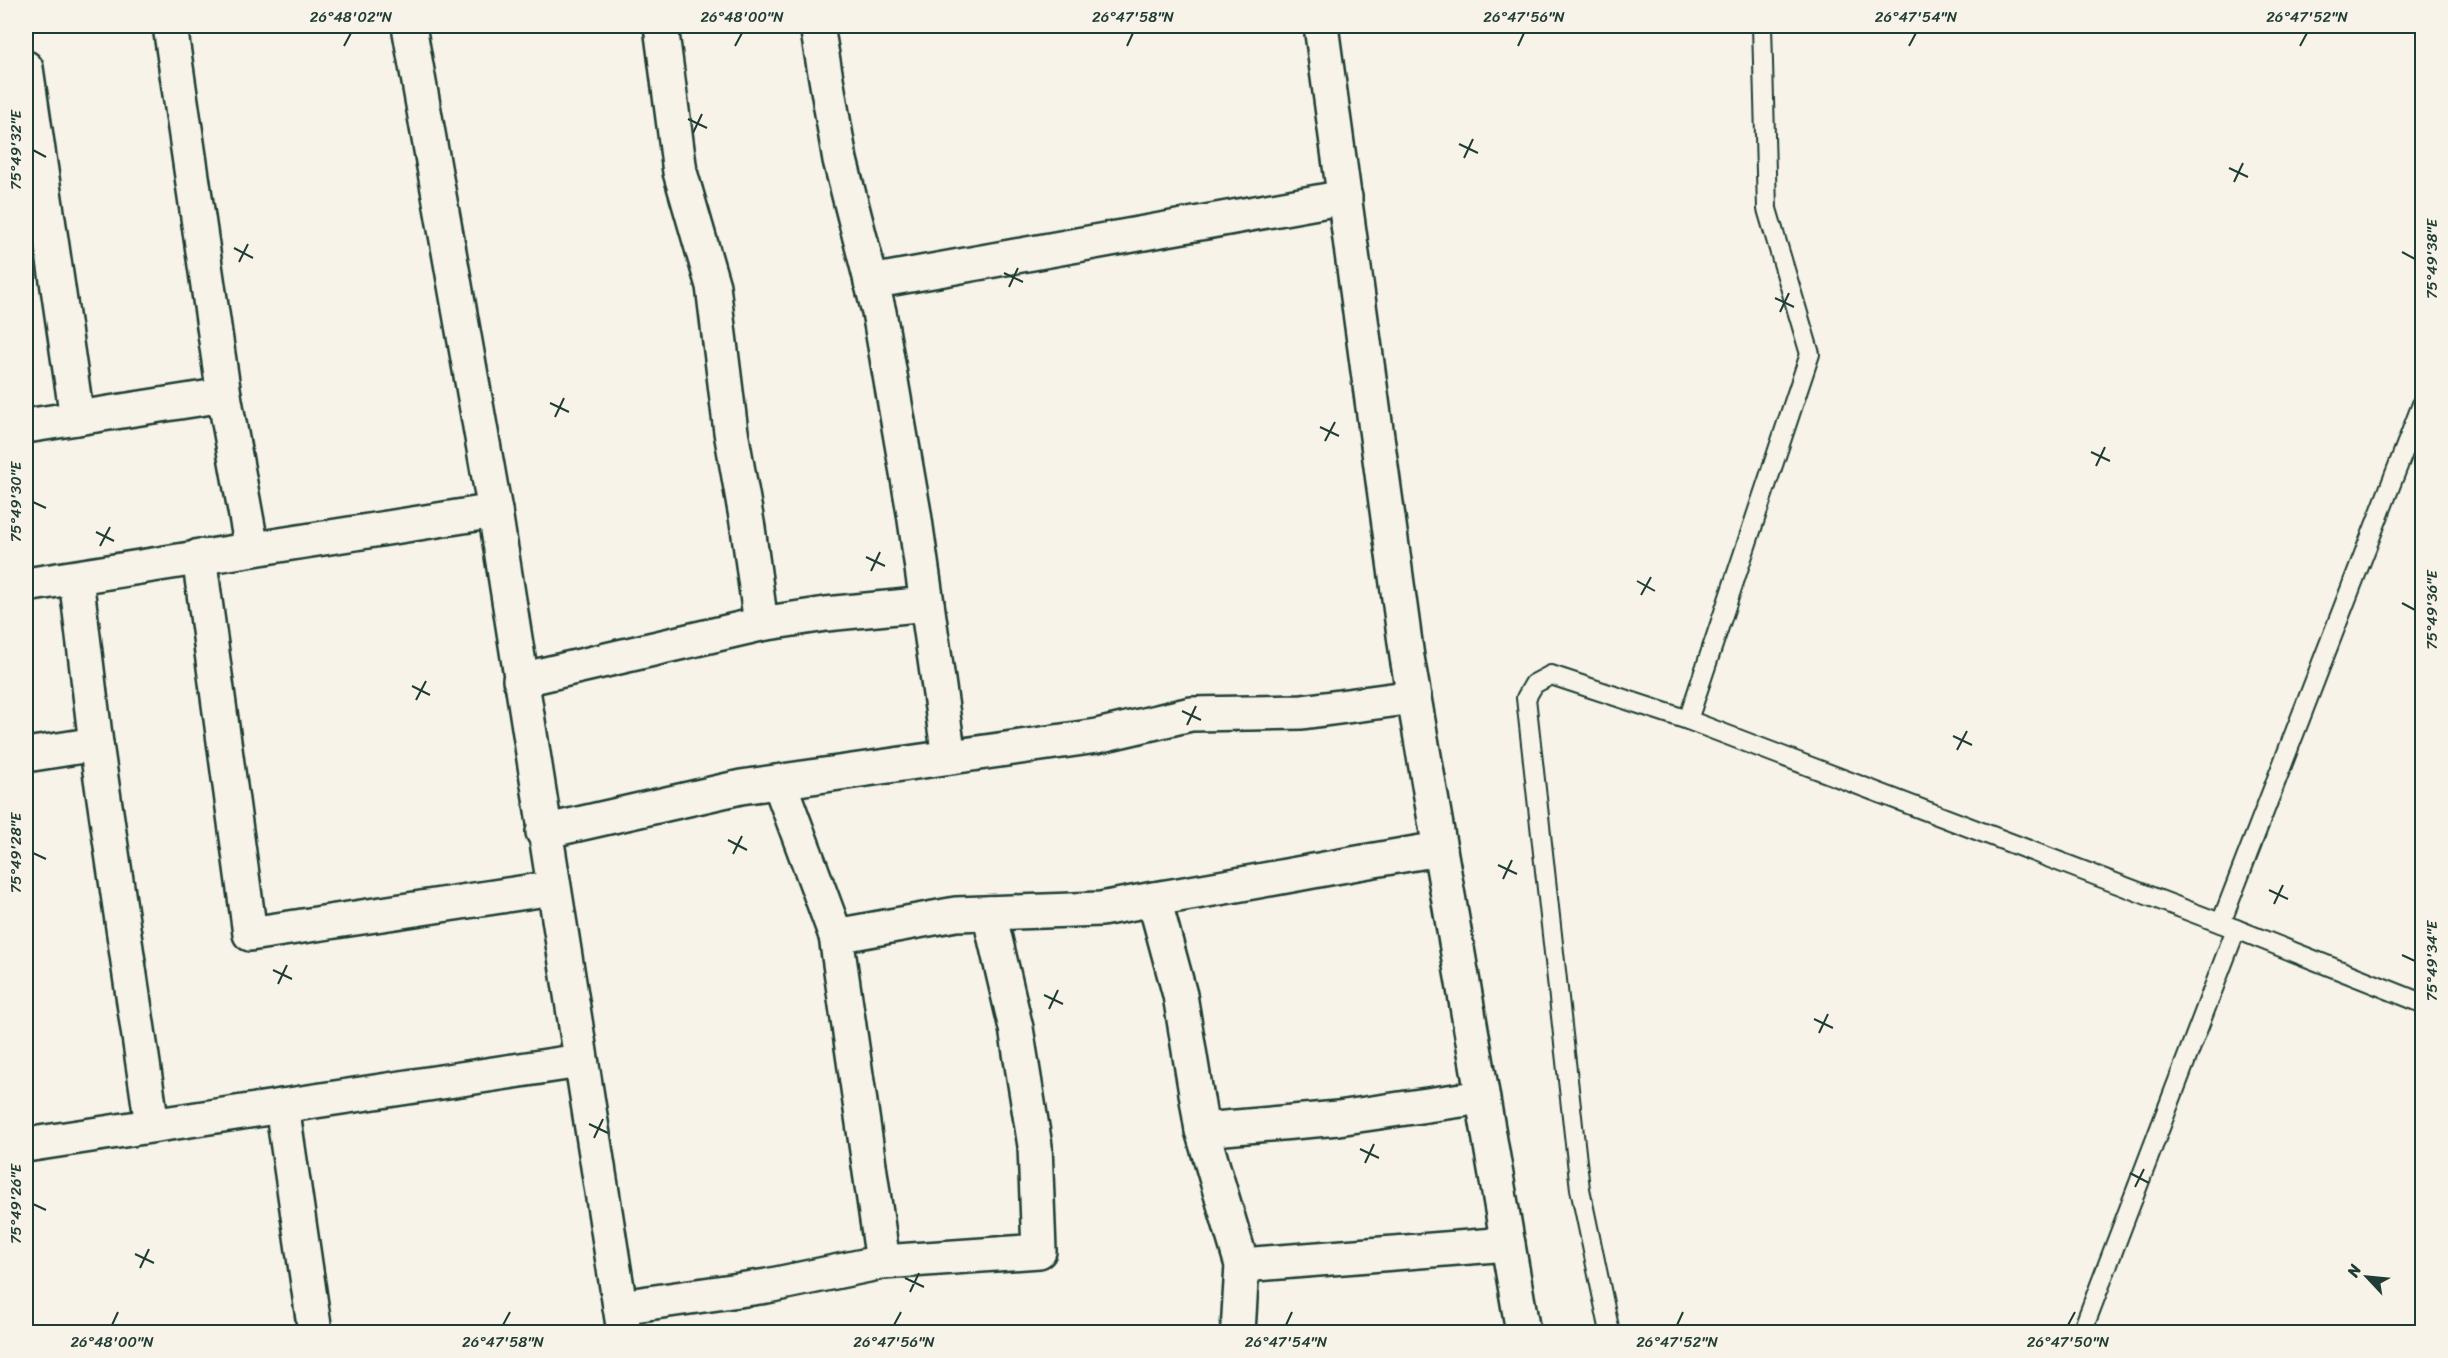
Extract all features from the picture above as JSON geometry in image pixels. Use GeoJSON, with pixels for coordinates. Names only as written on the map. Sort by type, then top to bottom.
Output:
{"type":"FeatureCollection","features":[{"type":"Feature","properties":{"kind":"street"},"geometry":{"type":"LineString","coordinates":[[170,26],[224,395],[252,549]]}},
{"type":"Feature","properties":{"kind":"street"},"geometry":{"type":"LineString","coordinates":[[409,26],[495,511],[543,832],[622,1320],[883,1262],[1039,1251],[1035,1146],[1016,1028],[989,913]]}},
{"type":"Feature","properties":{"kind":"street"},"geometry":{"type":"LineString","coordinates":[[662,26],[680,172],[713,286],[731,432],[748,528],[761,624]]}},
{"type":"Feature","properties":{"kind":"street"},"geometry":{"type":"LineString","coordinates":[[817,26],[840,160],[879,312],[927,604],[949,757]]}},
{"type":"Feature","properties":{"kind":"street"},"geometry":{"type":"LineString","coordinates":[[1321,26],[1414,697],[1523,1332]]}},
{"type":"Feature","properties":{"kind":"street"},"geometry":{"type":"LineString","coordinates":[[26,69],[77,418]]}},
{"type":"Feature","properties":{"kind":"street"},"geometry":{"type":"LineString","coordinates":[[871,282],[1345,197]]}},
{"type":"Feature","properties":{"kind":"street"},"geometry":{"type":"LineString","coordinates":[[26,426],[224,395]]}},
{"type":"Feature","properties":{"kind":"street"},"geometry":{"type":"LineString","coordinates":[[26,585],[495,511]]}},
{"type":"Feature","properties":{"kind":"street"},"geometry":{"type":"LineString","coordinates":[[199,556],[250,934],[553,888]]}},
{"type":"Feature","properties":{"kind":"street"},"geometry":{"type":"LineString","coordinates":[[76,578],[96,744],[152,1125]]}},
{"type":"Feature","properties":{"kind":"street"},"geometry":{"type":"LineString","coordinates":[[520,680],[761,624],[826,614],[927,604]]}},
{"type":"Feature","properties":{"kind":"street"},"geometry":{"type":"LineString","coordinates":[[543,832],[741,787],[1097,736],[1191,714],[1302,711],[1414,697]]}},
{"type":"Feature","properties":{"kind":"street"},"geometry":{"type":"LineString","coordinates":[[26,755],[96,744]]}},
{"type":"Feature","properties":{"kind":"street"},"geometry":{"type":"LineString","coordinates":[[779,782],[836,936],[883,1262]]}},
{"type":"Feature","properties":{"kind":"street"},"geometry":{"type":"LineString","coordinates":[[836,936],[956,914],[1101,909],[1245,885],[1330,866],[1440,849]]}},
{"type":"Feature","properties":{"kind":"street"},"geometry":{"type":"LineString","coordinates":[[1154,899],[1180,995],[1202,1130],[1242,1265],[1238,1332]]}},
{"type":"Feature","properties":{"kind":"street"},"geometry":{"type":"LineString","coordinates":[[26,1145],[580,1061]]}},
{"type":"Feature","properties":{"kind":"street"},"geometry":{"type":"LineString","coordinates":[[1202,1130],[1338,1118],[1482,1097]]}},
{"type":"Feature","properties":{"kind":"street"},"geometry":{"type":"LineString","coordinates":[[282,1106],[315,1332]]}},
{"type":"Feature","properties":{"kind":"street"},"geometry":{"type":"LineString","coordinates":[[1242,1265],[1508,1244]]}},
{"type":"Feature","properties":{"kind":"lane"},"geometry":{"type":"LineString","coordinates":[[1688,720],[1810,354],[1767,209],[1762,26]]}},
{"type":"Feature","properties":{"kind":"lane"},"geometry":{"type":"LineString","coordinates":[[2082,1332],[2228,926],[2422,404]]}},
{"type":"Feature","properties":{"kind":"lane"},"geometry":{"type":"LineString","coordinates":[[1610,1332],[1580,1189],[1526,698],[1534,684],[1551,675],[1688,720],[2228,926],[2422,1003]]}}]}
